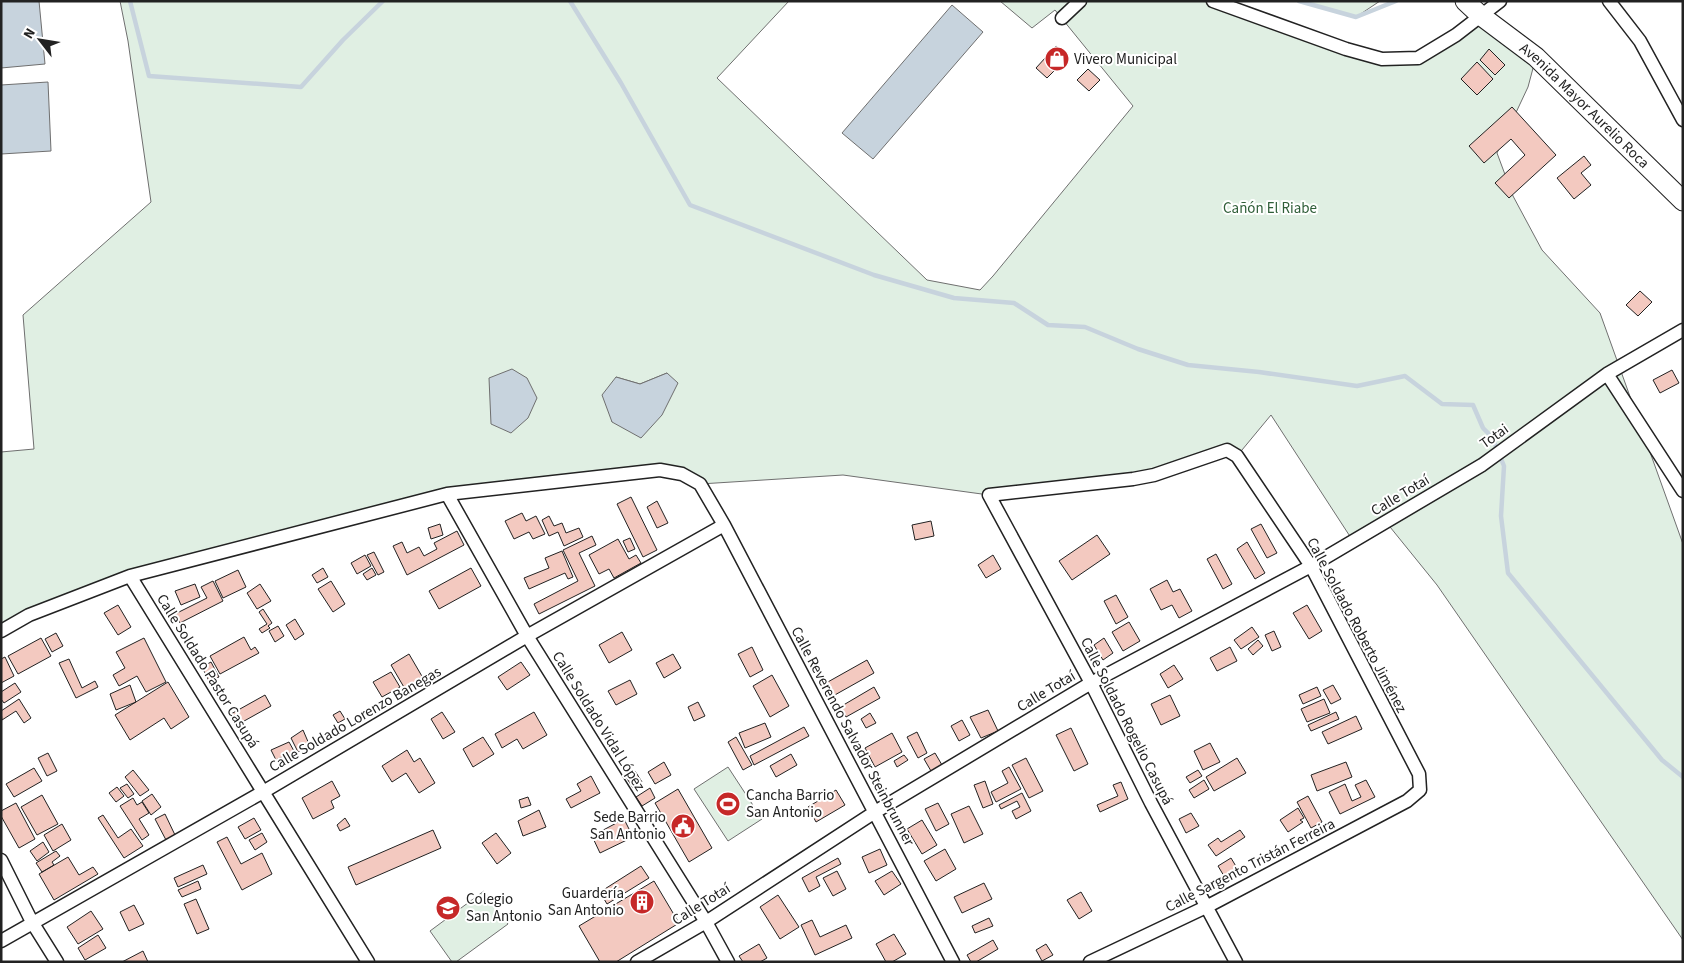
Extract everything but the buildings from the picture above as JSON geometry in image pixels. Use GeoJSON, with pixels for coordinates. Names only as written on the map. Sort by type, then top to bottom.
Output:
{"type":"FeatureCollection","features":[{"type":"Feature","properties":{"kind":"main road","name":"Avenida Mayor Aurelio Roca"},"geometry":{"type":"LineString","coordinates":[[1472,8],[1536,57],[1683,201]]}},
{"type":"Feature","properties":{"kind":"street"},"geometry":{"type":"LineString","coordinates":[[1062,18],[1080,1]]}},
{"type":"Feature","properties":{"kind":"street"},"geometry":{"type":"LineString","coordinates":[[1212,1],[1346,49],[1382,59],[1418,58],[1456,36],[1472,8],[1500,1]]}},
{"type":"Feature","properties":{"kind":"street"},"geometry":{"type":"LineString","coordinates":[[1610,1],[1640,40],[1683,120]]}},
{"type":"Feature","properties":{"kind":"street","name":"Totai"},"geometry":{"type":"LineString","coordinates":[[1482,465],[1607,374],[1683,330]]}},
{"type":"Feature","properties":{"kind":"street"},"geometry":{"type":"LineString","coordinates":[[1607,374],[1683,491]]}},
{"type":"Feature","properties":{"kind":"street","name":"Calle Soldado Rogelio Casupá"},"geometry":{"type":"LineString","coordinates":[[1236,962],[1208,906],[1151,803],[1091,683],[989,495],[1133,479],[1154,475],[1227,450],[1237,456]]}},
{"type":"Feature","properties":{"kind":"street","name":"Calle Soldado Roberto Jiménez"},"geometry":{"type":"LineString","coordinates":[[1237,456],[1311,566],[1418,774],[1420,790]]}},
{"type":"Feature","properties":{"kind":"street","name":"Calle Totaí"},"geometry":{"type":"LineString","coordinates":[[637,962],[706,922],[875,812],[1091,683],[1311,566],[1482,465]]}},
{"type":"Feature","properties":{"kind":"street","name":"Calle Reverendo Salvador Steinbrunner"},"geometry":{"type":"LineString","coordinates":[[1,631],[29,615],[130,576],[448,494],[660,470],[682,474],[700,484],[724,525],[953,962]]}},
{"type":"Feature","properties":{"kind":"street","name":"Calle Soldado Vidal López"},"geometry":{"type":"LineString","coordinates":[[448,494],[527,636],[706,922],[728,962]]}},
{"type":"Feature","properties":{"kind":"street","name":"Calle Soldado Lorenzo Banegas"},"geometry":{"type":"LineString","coordinates":[[1,941],[263,792],[527,636],[724,525]]}},
{"type":"Feature","properties":{"kind":"street","name":"Calle Soldado Pastor Casupá"},"geometry":{"type":"LineString","coordinates":[[130,576],[368,962]]}},
{"type":"Feature","properties":{"kind":"street","name":"Calle Sargento Tristán Ferreira"},"geometry":{"type":"LineString","coordinates":[[1090,962],[1208,906],[1407,801],[1420,790]]}},
{"type":"Feature","properties":{"kind":"street"},"geometry":{"type":"LineString","coordinates":[[1,860],[32,922],[57,962]]}},
{"type":"Feature","properties":{"kind":"green space","name":"Cañón El Riabe"},"geometry":{"type":"Polygon","coordinates":[[[120,1],[789,1],[717,78],[927,280],[980,290],[1133,106],[1055,10],[1032,28],[1000,1],[1213,1],[1346,49],[1418,58],[1480,15],[1536,57],[1528,87],[1497,153],[1513,196],[1542,250],[1600,313],[1683,544],[1683,940],[1437,585],[1386,522],[1353,541],[1271,415],[1237,456],[1227,450],[1154,475],[989,495],[843,475],[700,484],[682,474],[448,494],[130,576],[1,624],[1,452],[34,449],[23,315],[151,202],[128,41],[120,1]],[[667,373],[640,384],[616,377],[612,422],[667,373]]]}},
{"type":"Feature","properties":{"kind":"green space"},"geometry":{"type":"Polygon","coordinates":[[[1299,1],[1380,1],[1356,17],[1299,1]]]}},
{"type":"Feature","properties":{"kind":"green space","name":"Cancha Barrio San Antonio"},"geometry":{"type":"Polygon","coordinates":[[[728,767],[762,819],[728,841],[694,789],[728,767]]]}},
{"type":"Feature","properties":{"kind":"green space"},"geometry":{"type":"Polygon","coordinates":[[[484,891],[508,924],[456,962],[452,962],[430,931],[484,891]]]}},
{"type":"Feature","properties":{"kind":"shaded area"},"geometry":{"type":"Polygon","coordinates":[[[1,1],[39,1],[45,64],[1,68],[1,1]]]}},
{"type":"Feature","properties":{"kind":"shaded area"},"geometry":{"type":"Polygon","coordinates":[[[952,5],[983,32],[873,159],[842,133],[952,5]]]}},
{"type":"Feature","properties":{"kind":"shaded area"},"geometry":{"type":"Polygon","coordinates":[[[48,82],[51,151],[1,154],[1,85],[48,82]]]}},
{"type":"Feature","properties":{"kind":"shaded area"},"geometry":{"type":"Polygon","coordinates":[[[512,369],[527,378],[537,398],[528,418],[511,433],[491,424],[489,378],[512,369]]]}},
{"type":"Feature","properties":{"kind":"shaded area"},"geometry":{"type":"Polygon","coordinates":[[[667,373],[678,383],[662,415],[641,438],[612,422],[602,395],[616,377],[640,384],[667,373]]]}},
{"type":"Feature","properties":{"kind":"waterway"},"geometry":{"type":"LineString","coordinates":[[130,1],[149,76],[301,87],[343,40],[383,1]]}},
{"type":"Feature","properties":{"kind":"waterway"},"geometry":{"type":"LineString","coordinates":[[570,1],[621,83],[690,205],[874,275],[954,298],[1014,303],[1048,325],[1085,327],[1138,349],[1188,365],[1259,372],[1357,386],[1405,376],[1442,404],[1473,405],[1483,428],[1492,437],[1504,466],[1501,516],[1508,573],[1662,760],[1683,777]]}},
{"type":"Feature","properties":{"kind":"waterway"},"geometry":{"type":"LineString","coordinates":[[1299,1],[1356,17],[1396,1]]}},
{"type":"Feature","properties":{"kind":"place","name":"Vivero Municipal"},"geometry":{"type":"Point","coordinates":[1057,59]}},
{"type":"Feature","properties":{"kind":"place","name":"Cancha Barrio San Antonio"},"geometry":{"type":"Point","coordinates":[728,804]}},
{"type":"Feature","properties":{"kind":"place","name":"Sede Barrio San Antonio"},"geometry":{"type":"Point","coordinates":[683,826]}},
{"type":"Feature","properties":{"kind":"place","name":"Guardería San Antonio"},"geometry":{"type":"Point","coordinates":[642,902]}},
{"type":"Feature","properties":{"kind":"place","name":"Colegio San Antonio"},"geometry":{"type":"Point","coordinates":[448,908]}}]}
